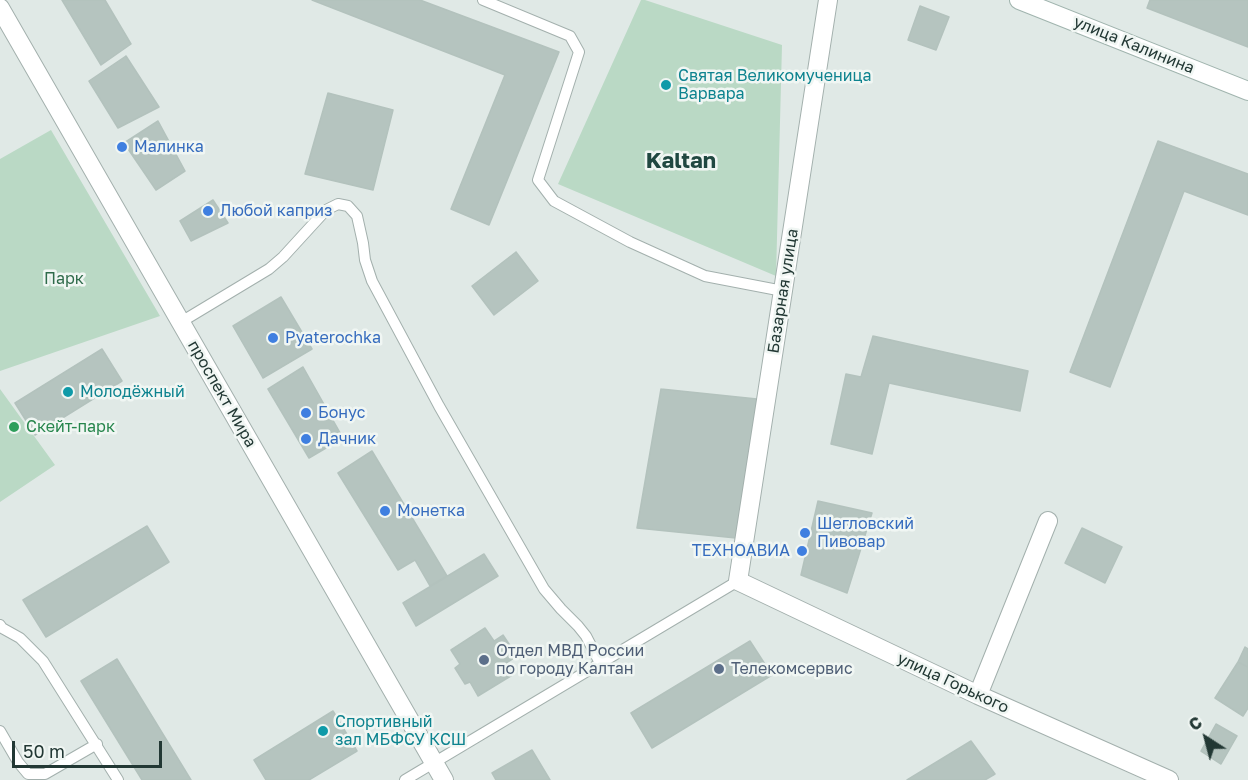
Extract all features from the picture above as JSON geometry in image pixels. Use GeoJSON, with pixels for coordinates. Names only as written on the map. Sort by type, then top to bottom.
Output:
{"type":"FeatureCollection","features":[{"type":"Feature","properties":{"kind":"street","name":"Базарная улица"},"geometry":{"type":"LineString","coordinates":[[738,581],[828,0]]}},
{"type":"Feature","properties":{"kind":"street","name":"улица Калинина"},"geometry":{"type":"LineString","coordinates":[[1019,0],[1248,91]]}},
{"type":"Feature","properties":{"kind":"street","name":"проспект Мира"},"geometry":{"type":"LineString","coordinates":[[0,8],[444,780]]}},
{"type":"Feature","properties":{"kind":"street"},"geometry":{"type":"LineString","coordinates":[[978,695],[1048,521]]}},
{"type":"Feature","properties":{"kind":"street","name":"улица Горького"},"geometry":{"type":"LineString","coordinates":[[738,581],[978,695],[1169,780]]}},
{"type":"Feature","properties":{"kind":"lane"},"geometry":{"type":"LineString","coordinates":[[483,0],[570,36],[579,52],[538,180],[554,201],[630,242],[705,276],[783,291]]}},
{"type":"Feature","properties":{"kind":"lane"},"geometry":{"type":"LineString","coordinates":[[181,322],[269,269],[326,210],[338,204],[348,206],[357,216],[365,260],[372,281],[440,406],[544,589],[586,636],[600,663]]}},
{"type":"Feature","properties":{"kind":"lane"},"geometry":{"type":"LineString","coordinates":[[405,780],[738,581]]}},
{"type":"Feature","properties":{"kind":"lane"},"geometry":{"type":"LineString","coordinates":[[0,625],[20,638],[43,661],[118,780]]}},
{"type":"Feature","properties":{"kind":"lane"},"geometry":{"type":"LineString","coordinates":[[0,731],[18,762],[28,774],[45,774],[97,744]]}},
{"type":"Feature","properties":{"kind":"green space"},"geometry":{"type":"Polygon","coordinates":[[[641,0],[782,45],[776,276],[558,184],[641,0]]]}},
{"type":"Feature","properties":{"kind":"green space","name":"Парк"},"geometry":{"type":"Polygon","coordinates":[[[51,130],[160,316],[0,371],[0,159],[51,130]]]}},
{"type":"Feature","properties":{"kind":"green space","name":"Скейт-парк"},"geometry":{"type":"Polygon","coordinates":[[[0,389],[55,465],[0,502],[0,389]]]}},
{"type":"Feature","properties":{"kind":"building"},"geometry":{"type":"Polygon","coordinates":[[[62,0],[105,0],[131,44],[101,65],[62,0]]]}},
{"type":"Feature","properties":{"kind":"building"},"geometry":{"type":"Polygon","coordinates":[[[312,0],[420,0],[559,52],[489,225],[451,209],[505,75],[312,0]]]}},
{"type":"Feature","properties":{"kind":"building"},"geometry":{"type":"Polygon","coordinates":[[[1150,0],[1248,0],[1248,47],[1147,8],[1150,0]]]}},
{"type":"Feature","properties":{"kind":"building"},"geometry":{"type":"Polygon","coordinates":[[[920,6],[949,17],[936,50],[908,40],[920,6]]]}},
{"type":"Feature","properties":{"kind":"building"},"geometry":{"type":"Polygon","coordinates":[[[126,56],[159,107],[118,128],[89,81],[126,56]]]}},
{"type":"Feature","properties":{"kind":"building"},"geometry":{"type":"Polygon","coordinates":[[[328,93],[393,110],[373,190],[305,174],[328,93]]]}},
{"type":"Feature","properties":{"kind":"building"},"geometry":{"type":"Polygon","coordinates":[[[158,121],[185,171],[156,190],[124,143],[158,121]]]}},
{"type":"Feature","properties":{"kind":"building"},"geometry":{"type":"Polygon","coordinates":[[[1158,141],[1248,174],[1248,215],[1184,191],[1110,387],[1070,372],[1158,141]]]}},
{"type":"Feature","properties":{"kind":"building","name":"Любой каприз"},"geometry":{"type":"Polygon","coordinates":[[[213,200],[228,223],[191,241],[180,221],[213,200]]]}},
{"type":"Feature","properties":{"kind":"building"},"geometry":{"type":"Polygon","coordinates":[[[516,252],[538,281],[494,315],[472,286],[516,252]]]}},
{"type":"Feature","properties":{"kind":"building","name":"Pyaterochka"},"geometry":{"type":"Polygon","coordinates":[[[281,297],[312,349],[263,378],[233,326],[281,297]]]}},
{"type":"Feature","properties":{"kind":"building"},"geometry":{"type":"Polygon","coordinates":[[[873,336],[1028,371],[1020,411],[889,383],[872,454],[831,444],[846,374],[861,377],[873,336]]]}},
{"type":"Feature","properties":{"kind":"building","name":"Молодёжный"},"geometry":{"type":"Polygon","coordinates":[[[102,349],[122,381],[35,435],[15,403],[102,349]]]}},
{"type":"Feature","properties":{"kind":"building","name":"Бонус"},"geometry":{"type":"Polygon","coordinates":[[[303,367],[343,438],[309,458],[268,389],[303,367]]]}},
{"type":"Feature","properties":{"kind":"building"},"geometry":{"type":"Polygon","coordinates":[[[661,389],[757,399],[736,538],[637,528],[661,389]]]}},
{"type":"Feature","properties":{"kind":"building","name":"Монетка"},"geometry":{"type":"Polygon","coordinates":[[[372,451],[447,576],[430,586],[415,560],[398,570],[338,473],[372,451]]]}},
{"type":"Feature","properties":{"kind":"building"},"geometry":{"type":"Polygon","coordinates":[[[818,501],[872,513],[847,593],[801,575],[818,501]]]}},
{"type":"Feature","properties":{"kind":"building"},"geometry":{"type":"Polygon","coordinates":[[[147,526],[169,562],[46,637],[23,600],[147,526]]]}},
{"type":"Feature","properties":{"kind":"building"},"geometry":{"type":"Polygon","coordinates":[[[1082,528],[1122,547],[1105,583],[1065,563],[1082,528]]]}},
{"type":"Feature","properties":{"kind":"building"},"geometry":{"type":"Polygon","coordinates":[[[484,554],[498,576],[416,626],[403,603],[484,554]]]}},
{"type":"Feature","properties":{"kind":"building","name":"Отдел МВД России по городу Калтан"},"geometry":{"type":"Polygon","coordinates":[[[485,628],[494,641],[503,635],[517,656],[506,663],[514,674],[478,696],[470,682],[465,684],[455,668],[460,664],[451,650],[485,628]]]}},
{"type":"Feature","properties":{"kind":"building"},"geometry":{"type":"Polygon","coordinates":[[[750,641],[772,675],[652,748],[631,713],[750,641]]]}},
{"type":"Feature","properties":{"kind":"building"},"geometry":{"type":"Polygon","coordinates":[[[1245,647],[1248,649],[1248,667],[1238,662],[1245,647]]]}},
{"type":"Feature","properties":{"kind":"building"},"geometry":{"type":"Polygon","coordinates":[[[117,659],[191,780],[142,780],[81,681],[117,659]]]}},
{"type":"Feature","properties":{"kind":"building"},"geometry":{"type":"Polygon","coordinates":[[[1238,662],[1248,667],[1248,708],[1243,716],[1215,698],[1238,662]]]}},
{"type":"Feature","properties":{"kind":"building","name":"Спортивный зал МБФСУ КСШ"},"geometry":{"type":"Polygon","coordinates":[[[333,711],[357,751],[309,780],[266,780],[254,760],[333,711]]]}},
{"type":"Feature","properties":{"kind":"building"},"geometry":{"type":"Polygon","coordinates":[[[1216,724],[1237,736],[1221,764],[1201,751],[1216,724]]]}},
{"type":"Feature","properties":{"kind":"building"},"geometry":{"type":"Polygon","coordinates":[[[971,741],[995,774],[985,780],[907,780],[971,741]]]}},
{"type":"Feature","properties":{"kind":"building"},"geometry":{"type":"Polygon","coordinates":[[[532,750],[550,780],[496,780],[492,773],[532,750]]]}},
{"type":"Feature","properties":{"kind":"place","name":"Святая Великомученица Варвара"},"geometry":{"type":"Point","coordinates":[666,85]}},
{"type":"Feature","properties":{"kind":"place","name":"Малинка"},"geometry":{"type":"Point","coordinates":[122,147]}},
{"type":"Feature","properties":{"kind":"place","name":"Любой каприз"},"geometry":{"type":"Point","coordinates":[208,211]}},
{"type":"Feature","properties":{"kind":"place","name":"Pyaterochka"},"geometry":{"type":"Point","coordinates":[273,338]}},
{"type":"Feature","properties":{"kind":"place","name":"Молодёжный"},"geometry":{"type":"Point","coordinates":[68,392]}},
{"type":"Feature","properties":{"kind":"place","name":"Бонус"},"geometry":{"type":"Point","coordinates":[306,413]}},
{"type":"Feature","properties":{"kind":"place","name":"Скейт-парк"},"geometry":{"type":"Point","coordinates":[14,427]}},
{"type":"Feature","properties":{"kind":"place","name":"Дачник"},"geometry":{"type":"Point","coordinates":[306,439]}},
{"type":"Feature","properties":{"kind":"place","name":"Монетка"},"geometry":{"type":"Point","coordinates":[385,511]}},
{"type":"Feature","properties":{"kind":"place","name":"Шегловский Пивовар"},"geometry":{"type":"Point","coordinates":[805,533]}},
{"type":"Feature","properties":{"kind":"place","name":"ТЕХНОАВИА"},"geometry":{"type":"Point","coordinates":[802,551]}},
{"type":"Feature","properties":{"kind":"place","name":"Отдел МВД России по городу Калтан"},"geometry":{"type":"Point","coordinates":[484,660]}},
{"type":"Feature","properties":{"kind":"place","name":"Телекомсервис"},"geometry":{"type":"Point","coordinates":[719,669]}},
{"type":"Feature","properties":{"kind":"place","name":"Спортивный зал МБФСУ КСШ"},"geometry":{"type":"Point","coordinates":[323,731]}},
{"type":"Feature","properties":{"kind":"district","name":"Kaltan"},"geometry":{"type":"Point","coordinates":[681,161]}}]}
